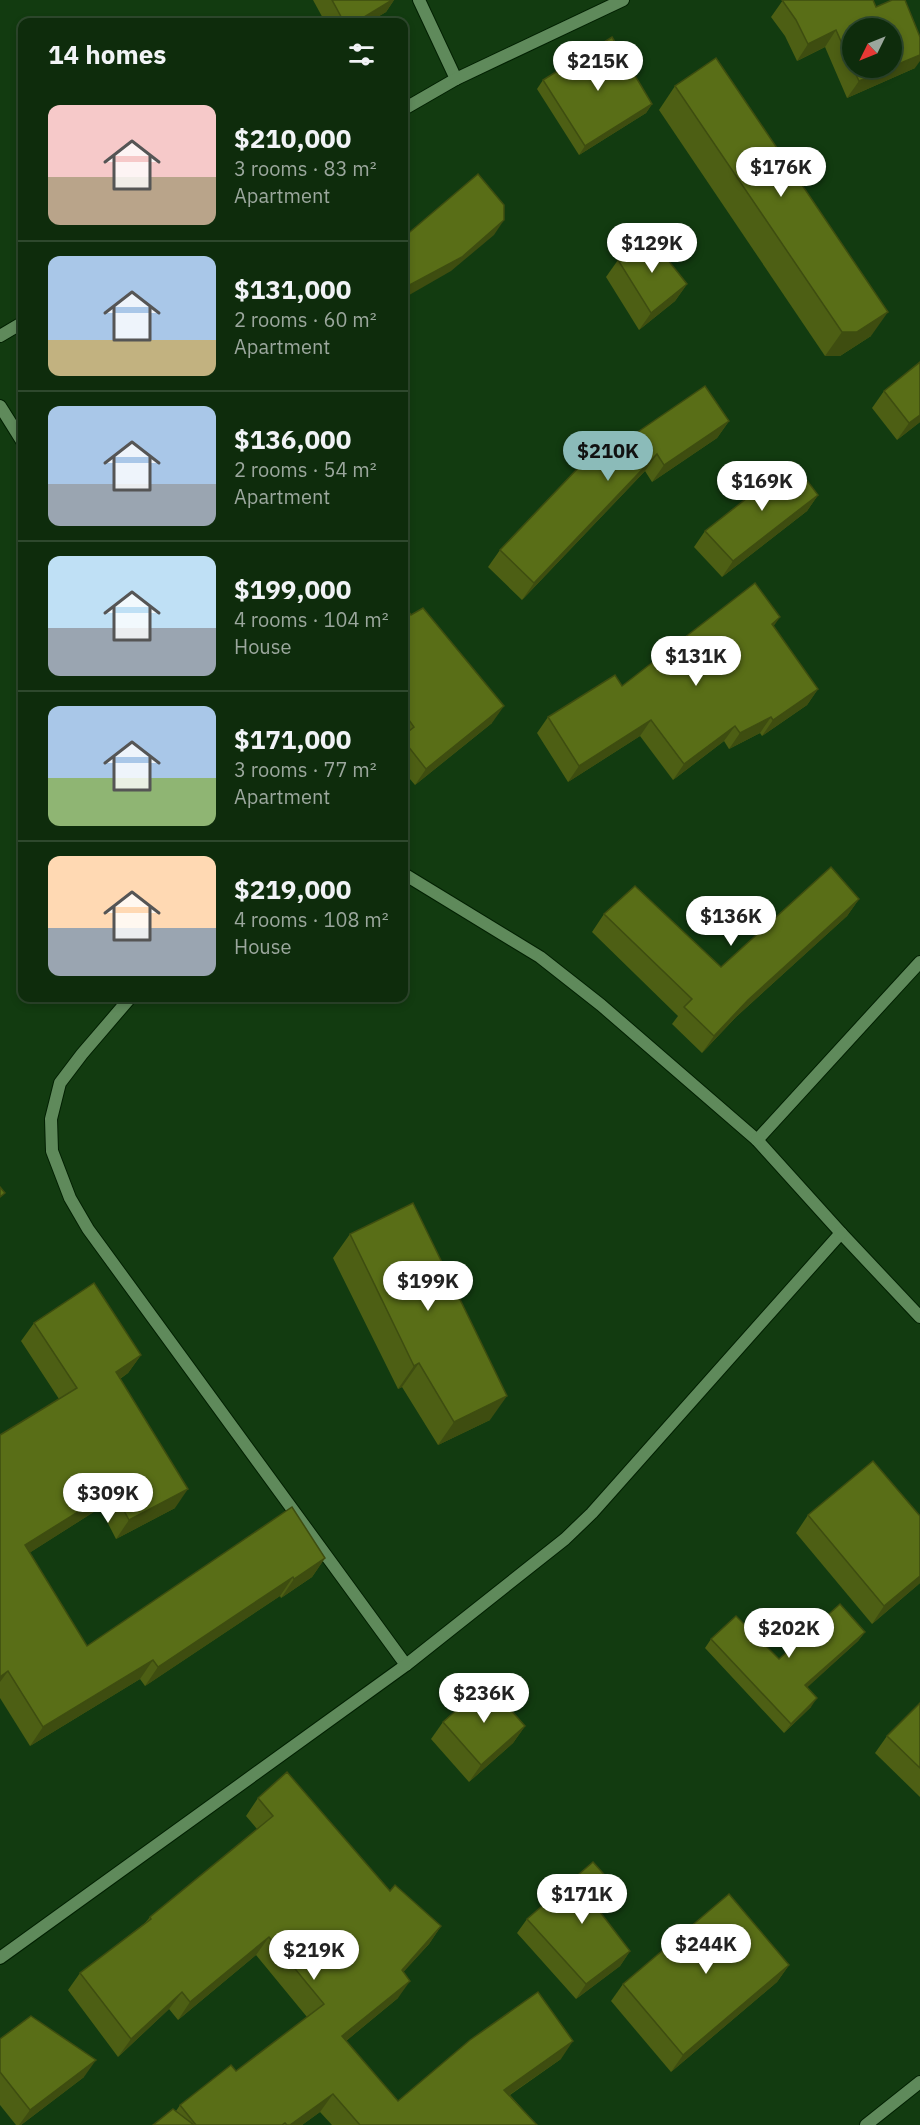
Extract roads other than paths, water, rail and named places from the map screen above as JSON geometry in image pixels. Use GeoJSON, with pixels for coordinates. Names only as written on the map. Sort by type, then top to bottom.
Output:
{"type":"FeatureCollection","features":[{"type":"Feature","properties":{"kind":"street"},"geometry":{"type":"LineString","coordinates":[[420,0],[456,79]]}},
{"type":"Feature","properties":{"kind":"street"},"geometry":{"type":"LineString","coordinates":[[408,107],[456,79],[623,0]]}},
{"type":"Feature","properties":{"kind":"street"},"geometry":{"type":"LineString","coordinates":[[0,336],[18,325]]}},
{"type":"Feature","properties":{"kind":"street"},"geometry":{"type":"LineString","coordinates":[[0,406],[18,435]]}},
{"type":"Feature","properties":{"kind":"street"},"geometry":{"type":"LineString","coordinates":[[408,876],[540,957],[601,1005],[757,1140],[840,1233],[920,1317]]}},
{"type":"Feature","properties":{"kind":"street"},"geometry":{"type":"LineString","coordinates":[[757,1140],[920,962]]}},
{"type":"Feature","properties":{"kind":"street"},"geometry":{"type":"LineString","coordinates":[[127,1002],[60,1083],[51,1119],[52,1152],[70,1198],[88,1229],[406,1665]]}},
{"type":"Feature","properties":{"kind":"street"},"geometry":{"type":"LineString","coordinates":[[0,1958],[406,1665],[565,1539],[592,1513],[840,1233]]}},
{"type":"Feature","properties":{"kind":"street"},"geometry":{"type":"LineString","coordinates":[[866,2125],[920,2082]]}}]}
